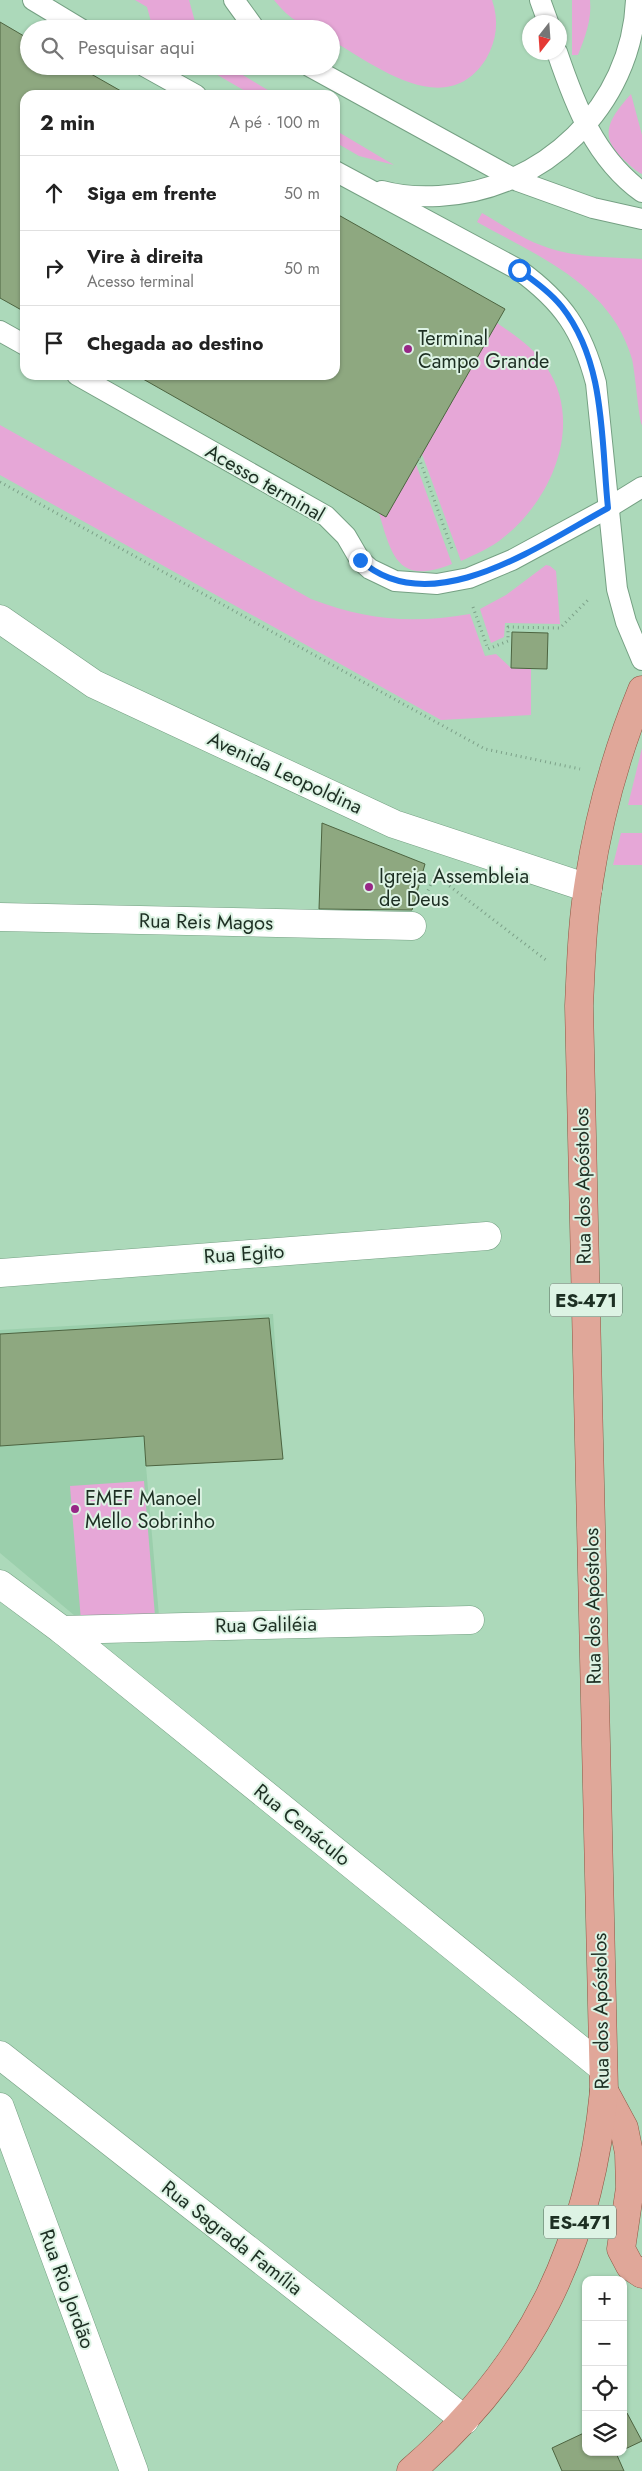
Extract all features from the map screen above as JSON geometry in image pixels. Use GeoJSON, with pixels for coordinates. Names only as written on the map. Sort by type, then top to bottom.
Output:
{"type":"FeatureCollection","features":[{"type":"Feature","properties":{"kind":"main road","name":"Rua dos Apóstolos"},"geometry":{"type":"LineString","coordinates":[[411,2471],[483,2400],[514,2360],[540,2317],[561,2274],[578,2230],[600,2138],[603,2080],[580,987],[588,888],[600,819],[612,776],[642,690]]}},
{"type":"Feature","properties":{"kind":"main road"},"geometry":{"type":"LineString","coordinates":[[603,2080],[624,2128],[629,2154],[630,2188],[621,2249],[630,2266],[642,2274]]}},
{"type":"Feature","properties":{"kind":"street","name":"Avenida Leopoldina"},"geometry":{"type":"LineString","coordinates":[[0,619],[94,684],[394,824],[588,888]]}},
{"type":"Feature","properties":{"kind":"street","name":"Rua Reis Magos"},"geometry":{"type":"LineString","coordinates":[[0,917],[412,926]]}},
{"type":"Feature","properties":{"kind":"street","name":"Rua Egito"},"geometry":{"type":"LineString","coordinates":[[0,1273],[487,1236]]}},
{"type":"Feature","properties":{"kind":"street","name":"Rua Cenáculo"},"geometry":{"type":"LineString","coordinates":[[0,1584],[62,1630],[603,2080]]}},
{"type":"Feature","properties":{"kind":"street","name":"Rua Galiléia"},"geometry":{"type":"LineString","coordinates":[[62,1630],[470,1620]]}},
{"type":"Feature","properties":{"kind":"street","name":"Rua Sagrada Família"},"geometry":{"type":"LineString","coordinates":[[0,2055],[464,2420]]}},
{"type":"Feature","properties":{"kind":"street","name":"Rua Rio Jordão"},"geometry":{"type":"LineString","coordinates":[[0,2107],[134,2471]]}},
{"type":"Feature","properties":{"kind":"lane"},"geometry":{"type":"LineString","coordinates":[[33,0],[66,20]]}},
{"type":"Feature","properties":{"kind":"lane"},"geometry":{"type":"LineString","coordinates":[[234,0],[248,20]]}},
{"type":"Feature","properties":{"kind":"lane"},"geometry":{"type":"LineString","coordinates":[[540,0],[545,15]]}},
{"type":"Feature","properties":{"kind":"lane"},"geometry":{"type":"LineString","coordinates":[[356,183],[389,193],[424,196],[458,195],[491,188],[553,157],[586,125],[600,108],[617,79],[629,48],[636,0]]}},
{"type":"Feature","properties":{"kind":"lane"},"geometry":{"type":"LineString","coordinates":[[560,60],[573,100],[600,148],[617,169],[642,192]]}},
{"type":"Feature","properties":{"kind":"lane"},"geometry":{"type":"LineString","coordinates":[[160,75],[187,90]]}},
{"type":"Feature","properties":{"kind":"lane"},"geometry":{"type":"LineString","coordinates":[[325,75],[477,160],[513,178],[585,206],[642,219]]}},
{"type":"Feature","properties":{"kind":"lane"},"geometry":{"type":"LineString","coordinates":[[340,174],[519,270],[544,288],[561,306],[576,328],[588,354],[596,383],[617,589],[626,622],[642,660]]}},
{"type":"Feature","properties":{"kind":"lane"},"geometry":{"type":"LineString","coordinates":[[0,331],[20,342]]}},
{"type":"Feature","properties":{"kind":"lane","name":"Acesso terminal"},"geometry":{"type":"LineString","coordinates":[[86,380],[326,516],[346,536],[360,560],[381,576],[395,580],[437,584],[469,578],[512,560],[608,508],[642,487]]}},
{"type":"Feature","properties":{"kind":"path"},"geometry":{"type":"LineString","coordinates":[[0,482],[485,749],[612,776]]}},
{"type":"Feature","properties":{"kind":"path"},"geometry":{"type":"LineString","coordinates":[[412,926],[435,875],[580,987]]}},
{"type":"Feature","properties":{"kind":"shaded area"},"geometry":{"type":"Polygon","coordinates":[[[135,0],[189,0],[195,20],[151,20],[147,7],[135,0]]]}},
{"type":"Feature","properties":{"kind":"shaded area"},"geometry":{"type":"Polygon","coordinates":[[[274,0],[492,0],[496,15],[496,30],[490,52],[470,77],[451,86],[431,87],[389,74],[340,45],[340,20],[296,20],[286,13],[274,0]]]}},
{"type":"Feature","properties":{"kind":"shaded area"},"geometry":{"type":"Polygon","coordinates":[[[572,0],[590,0],[589,21],[578,55],[572,55],[572,0]]]}},
{"type":"Feature","properties":{"kind":"shaded area"},"geometry":{"type":"Polygon","coordinates":[[[218,75],[243,75],[268,90],[243,90],[218,75]]]}},
{"type":"Feature","properties":{"kind":"shaded area"},"geometry":{"type":"Polygon","coordinates":[[[631,94],[642,135],[642,174],[623,159],[610,141],[610,125],[613,118],[631,94]]]}},
{"type":"Feature","properties":{"kind":"shaded area"},"geometry":{"type":"Polygon","coordinates":[[[340,133],[394,165],[359,156],[340,145],[340,133]]]}},
{"type":"Feature","properties":{"kind":"shaded area"},"geometry":{"type":"Polygon","coordinates":[[[482,213],[511,231],[555,250],[592,256],[642,259],[642,425],[632,359],[622,333],[608,311],[590,292],[570,276],[524,247],[477,222],[482,213]]]}},
{"type":"Feature","properties":{"kind":"shaded area"},"geometry":{"type":"Polygon","coordinates":[[[497,323],[530,348],[547,368],[558,390],[563,413],[562,436],[557,459],[548,482],[536,502],[521,521],[494,544],[461,561],[422,454],[497,323]]]}},
{"type":"Feature","properties":{"kind":"shaded area"},"geometry":{"type":"Polygon","coordinates":[[[0,425],[311,599],[351,612],[389,618],[428,619],[470,614],[485,656],[496,654],[511,668],[531,669],[531,715],[441,720],[0,475],[0,425]]]}},
{"type":"Feature","properties":{"kind":"shaded area"},"geometry":{"type":"Polygon","coordinates":[[[416,464],[452,564],[434,570],[420,571],[409,569],[400,563],[388,543],[379,513],[386,517],[416,464]]]}},
{"type":"Feature","properties":{"kind":"shaded area"},"geometry":{"type":"Polygon","coordinates":[[[546,565],[556,571],[560,624],[505,623],[504,637],[491,643],[480,609],[506,595],[546,565]]]}},
{"type":"Feature","properties":{"kind":"shaded area"},"geometry":{"type":"Polygon","coordinates":[[[642,748],[642,805],[628,805],[642,748]]]}},
{"type":"Feature","properties":{"kind":"shaded area"},"geometry":{"type":"Polygon","coordinates":[[[621,833],[642,833],[642,865],[613,865],[621,833]]]}},
{"type":"Feature","properties":{"kind":"shaded area","name":"EMEF Manoel Mello Sobrinho"},"geometry":{"type":"Polygon","coordinates":[[[273,1314],[283,1459],[146,1466],[159,1616],[81,1621],[0,1553],[0,1330],[273,1314]]]}},
{"type":"Feature","properties":{"kind":"shaded area"},"geometry":{"type":"Polygon","coordinates":[[[144,1481],[155,1616],[81,1621],[70,1486],[144,1481]]]}},
{"type":"Feature","properties":{"kind":"building"},"geometry":{"type":"Polygon","coordinates":[[[0,22],[20,34],[20,75],[93,75],[119,90],[20,90],[20,309],[0,298],[0,22]]]}},
{"type":"Feature","properties":{"kind":"building","name":"Terminal Campo Grande"},"geometry":{"type":"Polygon","coordinates":[[[340,216],[505,309],[386,517],[145,380],[340,380],[340,216]]]}},
{"type":"Feature","properties":{"kind":"building"},"geometry":{"type":"Polygon","coordinates":[[[512,632],[548,633],[547,669],[511,668],[512,632]]]}},
{"type":"Feature","properties":{"kind":"building","name":"Igreja Assembleia de Deus"},"geometry":{"type":"Polygon","coordinates":[[[322,823],[425,864],[412,910],[319,909],[322,823]]]}},
{"type":"Feature","properties":{"kind":"building"},"geometry":{"type":"Polygon","coordinates":[[[269,1318],[283,1459],[146,1466],[144,1436],[0,1446],[0,1334],[269,1318]]]}},
{"type":"Feature","properties":{"kind":"building"},"geometry":{"type":"Polygon","coordinates":[[[627,2413],[642,2441],[627,2448],[627,2413]]]}},
{"type":"Feature","properties":{"kind":"building"},"geometry":{"type":"Polygon","coordinates":[[[582,2434],[582,2456],[617,2456],[624,2471],[562,2471],[552,2448],[582,2434]]]}},
{"type":"Feature","properties":{"kind":"place","name":"Terminal Campo Grande"},"geometry":{"type":"Point","coordinates":[408,349]}},
{"type":"Feature","properties":{"kind":"place","name":"Igreja Assembleia de Deus"},"geometry":{"type":"Point","coordinates":[369,887]}},
{"type":"Feature","properties":{"kind":"place","name":"EMEF Manoel Mello Sobrinho"},"geometry":{"type":"Point","coordinates":[75,1509]}},
{"type":"Feature","properties":{"kind":"route"},"geometry":{"type":"LineString","coordinates":[[360,560],[381,576],[395,580],[437,584],[463,580],[512,560],[608,508],[596,383],[588,354],[576,328],[561,306],[544,288],[519,270]]}}]}
